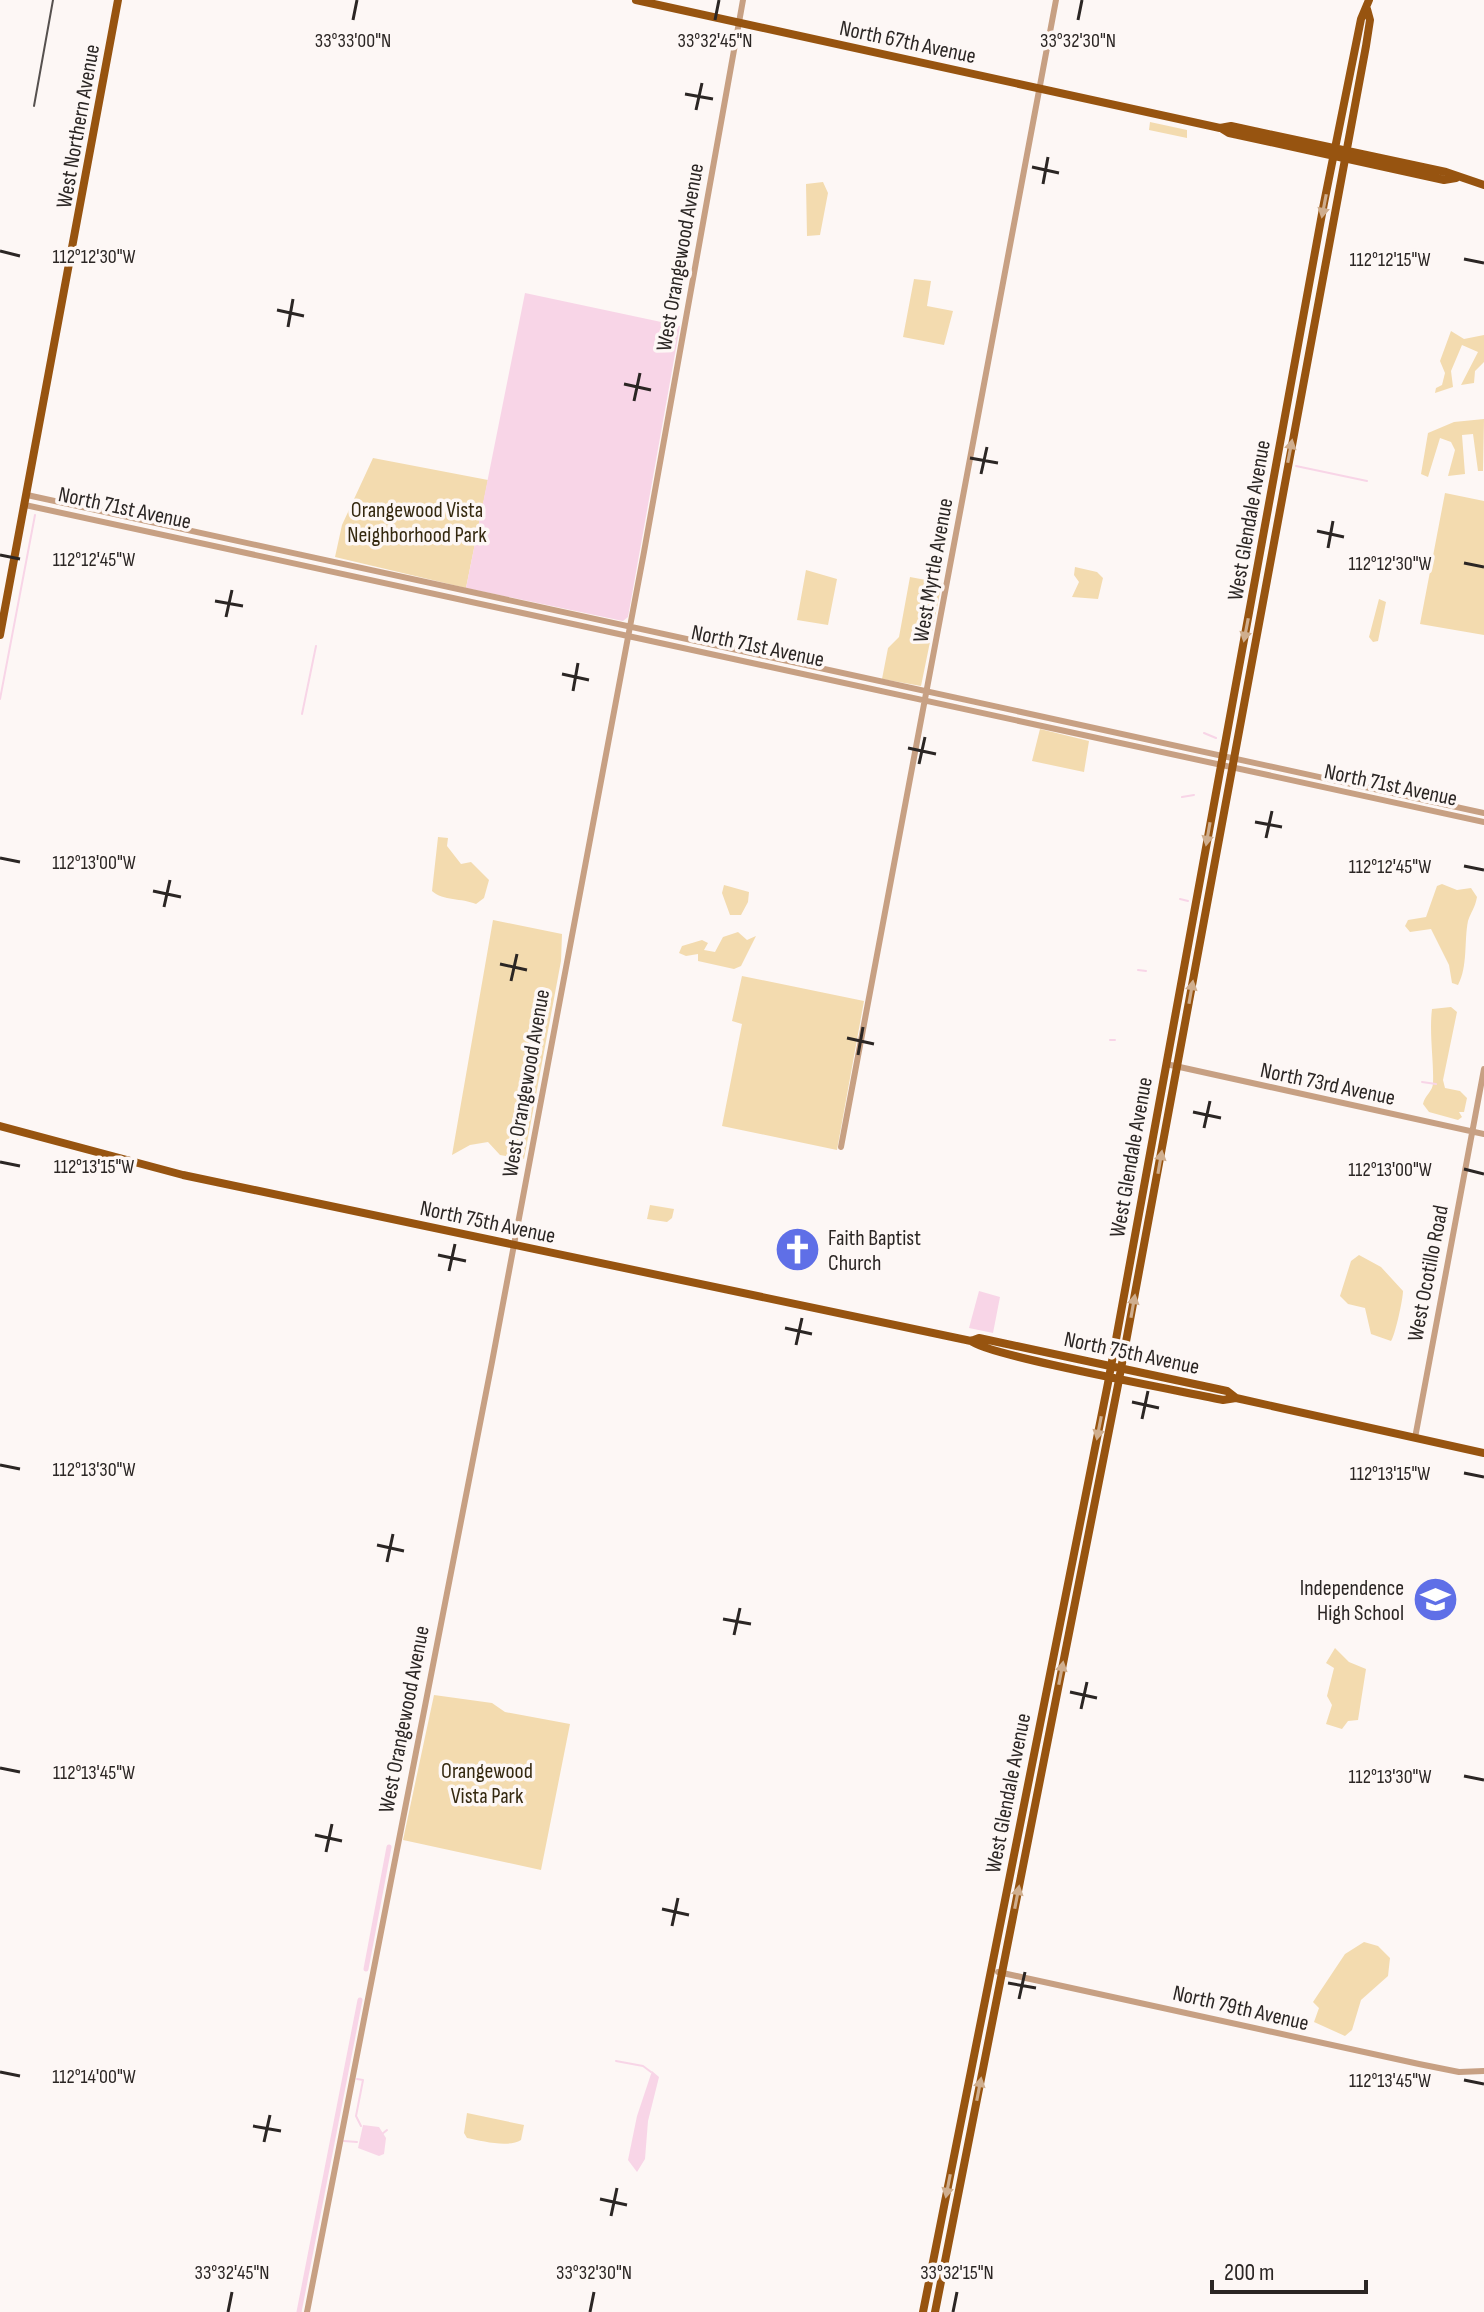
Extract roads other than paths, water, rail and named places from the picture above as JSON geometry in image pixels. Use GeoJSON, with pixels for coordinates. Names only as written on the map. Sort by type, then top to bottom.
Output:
{"type":"FeatureCollection","features":[{"type":"Feature","properties":{"kind":"main road","name":"West Northern Avenue"},"geometry":{"type":"LineString","coordinates":[[0,635],[118,0]]}},
{"type":"Feature","properties":{"kind":"main road","name":"North 67th Avenue"},"geometry":{"type":"LineString","coordinates":[[636,0],[1220,128],[1231,126],[1444,180],[1456,178],[1484,185]]}},
{"type":"Feature","properties":{"kind":"main road","name":"West Glendale Avenue"},"geometry":{"type":"LineString","coordinates":[[923,2312],[1110,1371],[1334,152],[1361,19],[1368,5]]}},
{"type":"Feature","properties":{"kind":"main road","name":"West Glendale Avenue"},"geometry":{"type":"LineString","coordinates":[[935,2312],[1120,1373],[1370,20],[1368,5]]}},
{"type":"Feature","properties":{"kind":"main road"},"geometry":{"type":"LineString","coordinates":[[1313,267],[1319,270],[1318,300]]}},
{"type":"Feature","properties":{"kind":"main road"},"geometry":{"type":"LineString","coordinates":[[1265,526],[1276,528]]}},
{"type":"Feature","properties":{"kind":"main road","name":"North 75th Avenue"},"geometry":{"type":"LineString","coordinates":[[0,1126],[183,1175],[971,1341],[979,1338],[1223,1400],[1236,1398],[1484,1453]]}},
{"type":"Feature","properties":{"kind":"street","name":"West Orangewood Avenue"},"geometry":{"type":"LineString","coordinates":[[307,2312],[513,1245],[743,0]]}},
{"type":"Feature","properties":{"kind":"street","name":"West Myrtle Avenue"},"geometry":{"type":"LineString","coordinates":[[841,1147],[1056,0]]}},
{"type":"Feature","properties":{"kind":"street","name":"North 71st Avenue"},"geometry":{"type":"LineString","coordinates":[[27,495],[394,576],[765,666],[927,697]]}},
{"type":"Feature","properties":{"kind":"street","name":"North 71st Avenue"},"geometry":{"type":"LineString","coordinates":[[25,505],[392,584],[767,658],[1484,822]]}},
{"type":"Feature","properties":{"kind":"street"},"geometry":{"type":"LineString","coordinates":[[273,558],[275,549]]}},
{"type":"Feature","properties":{"kind":"street"},"geometry":{"type":"LineString","coordinates":[[392,584],[394,576]]}},
{"type":"Feature","properties":{"kind":"street"},"geometry":{"type":"LineString","coordinates":[[765,666],[767,658]]}},
{"type":"Feature","properties":{"kind":"street","name":"North 71st Avenue"},"geometry":{"type":"LineString","coordinates":[[1232,764],[1484,813]]}},
{"type":"Feature","properties":{"kind":"street","name":"North 73rd Avenue"},"geometry":{"type":"LineString","coordinates":[[1166,1064],[1177,1069],[1484,1134]]}},
{"type":"Feature","properties":{"kind":"street","name":"West Ocotillo Road"},"geometry":{"type":"LineString","coordinates":[[1415,1438],[1484,1069]]}},
{"type":"Feature","properties":{"kind":"street","name":"North 79th Avenue"},"geometry":{"type":"LineString","coordinates":[[990,1970],[1419,2064],[1459,2072],[1484,2071]]}},
{"type":"Feature","properties":{"kind":"waterway"},"geometry":{"type":"LineString","coordinates":[[1296,466],[1367,481]]}},
{"type":"Feature","properties":{"kind":"waterway"},"geometry":{"type":"LineString","coordinates":[[0,699],[35,515]]}},
{"type":"Feature","properties":{"kind":"waterway"},"geometry":{"type":"LineString","coordinates":[[1232,589],[1245,594]]}},
{"type":"Feature","properties":{"kind":"waterway"},"geometry":{"type":"LineString","coordinates":[[302,714],[316,646]]}},
{"type":"Feature","properties":{"kind":"waterway"},"geometry":{"type":"LineString","coordinates":[[1204,733],[1216,738]]}},
{"type":"Feature","properties":{"kind":"waterway"},"geometry":{"type":"LineString","coordinates":[[1182,797],[1194,795]]}},
{"type":"Feature","properties":{"kind":"waterway"},"geometry":{"type":"LineString","coordinates":[[1180,899],[1188,901]]}},
{"type":"Feature","properties":{"kind":"waterway"},"geometry":{"type":"LineString","coordinates":[[1138,970],[1146,971]]}},
{"type":"Feature","properties":{"kind":"waterway"},"geometry":{"type":"LineString","coordinates":[[1110,1040],[1115,1040]]}},
{"type":"Feature","properties":{"kind":"waterway"},"geometry":{"type":"LineString","coordinates":[[1422,1082],[1436,1084]]}},
{"type":"Feature","properties":{"kind":"waterway"},"geometry":{"type":"LineString","coordinates":[[366,1969],[389,1847]]}},
{"type":"Feature","properties":{"kind":"waterway"},"geometry":{"type":"LineString","coordinates":[[299,2312],[360,2000]]}},
{"type":"Feature","properties":{"kind":"waterway"},"geometry":{"type":"LineString","coordinates":[[616,2061],[643,2066],[651,2072]]}},
{"type":"Feature","properties":{"kind":"waterway"},"geometry":{"type":"LineString","coordinates":[[357,2079],[363,2080],[356,2116],[361,2126]]}},
{"type":"Feature","properties":{"kind":"waterway"},"geometry":{"type":"LineString","coordinates":[[382,2134],[387,2130]]}},
{"type":"Feature","properties":{"kind":"waterway"},"geometry":{"type":"LineString","coordinates":[[344,2141],[357,2142]]}},
{"type":"Feature","properties":{"kind":"railway"},"geometry":{"type":"LineString","coordinates":[[34,106],[53,0]]}},
{"type":"Feature","properties":{"kind":"place","name":"Faith Baptist Church"},"geometry":{"type":"Point","coordinates":[797,1250]}},
{"type":"Feature","properties":{"kind":"place","name":"Independence High School"},"geometry":{"type":"Point","coordinates":[1435,1600]}},
{"type":"Feature","properties":{"kind":"park label","name":"Orangewood Vista Neighborhood Park"},"geometry":{"type":"Point","coordinates":[417,522]}},
{"type":"Feature","properties":{"kind":"park label","name":"Orangewood Vista Park"},"geometry":{"type":"Point","coordinates":[487,1782]}}]}
